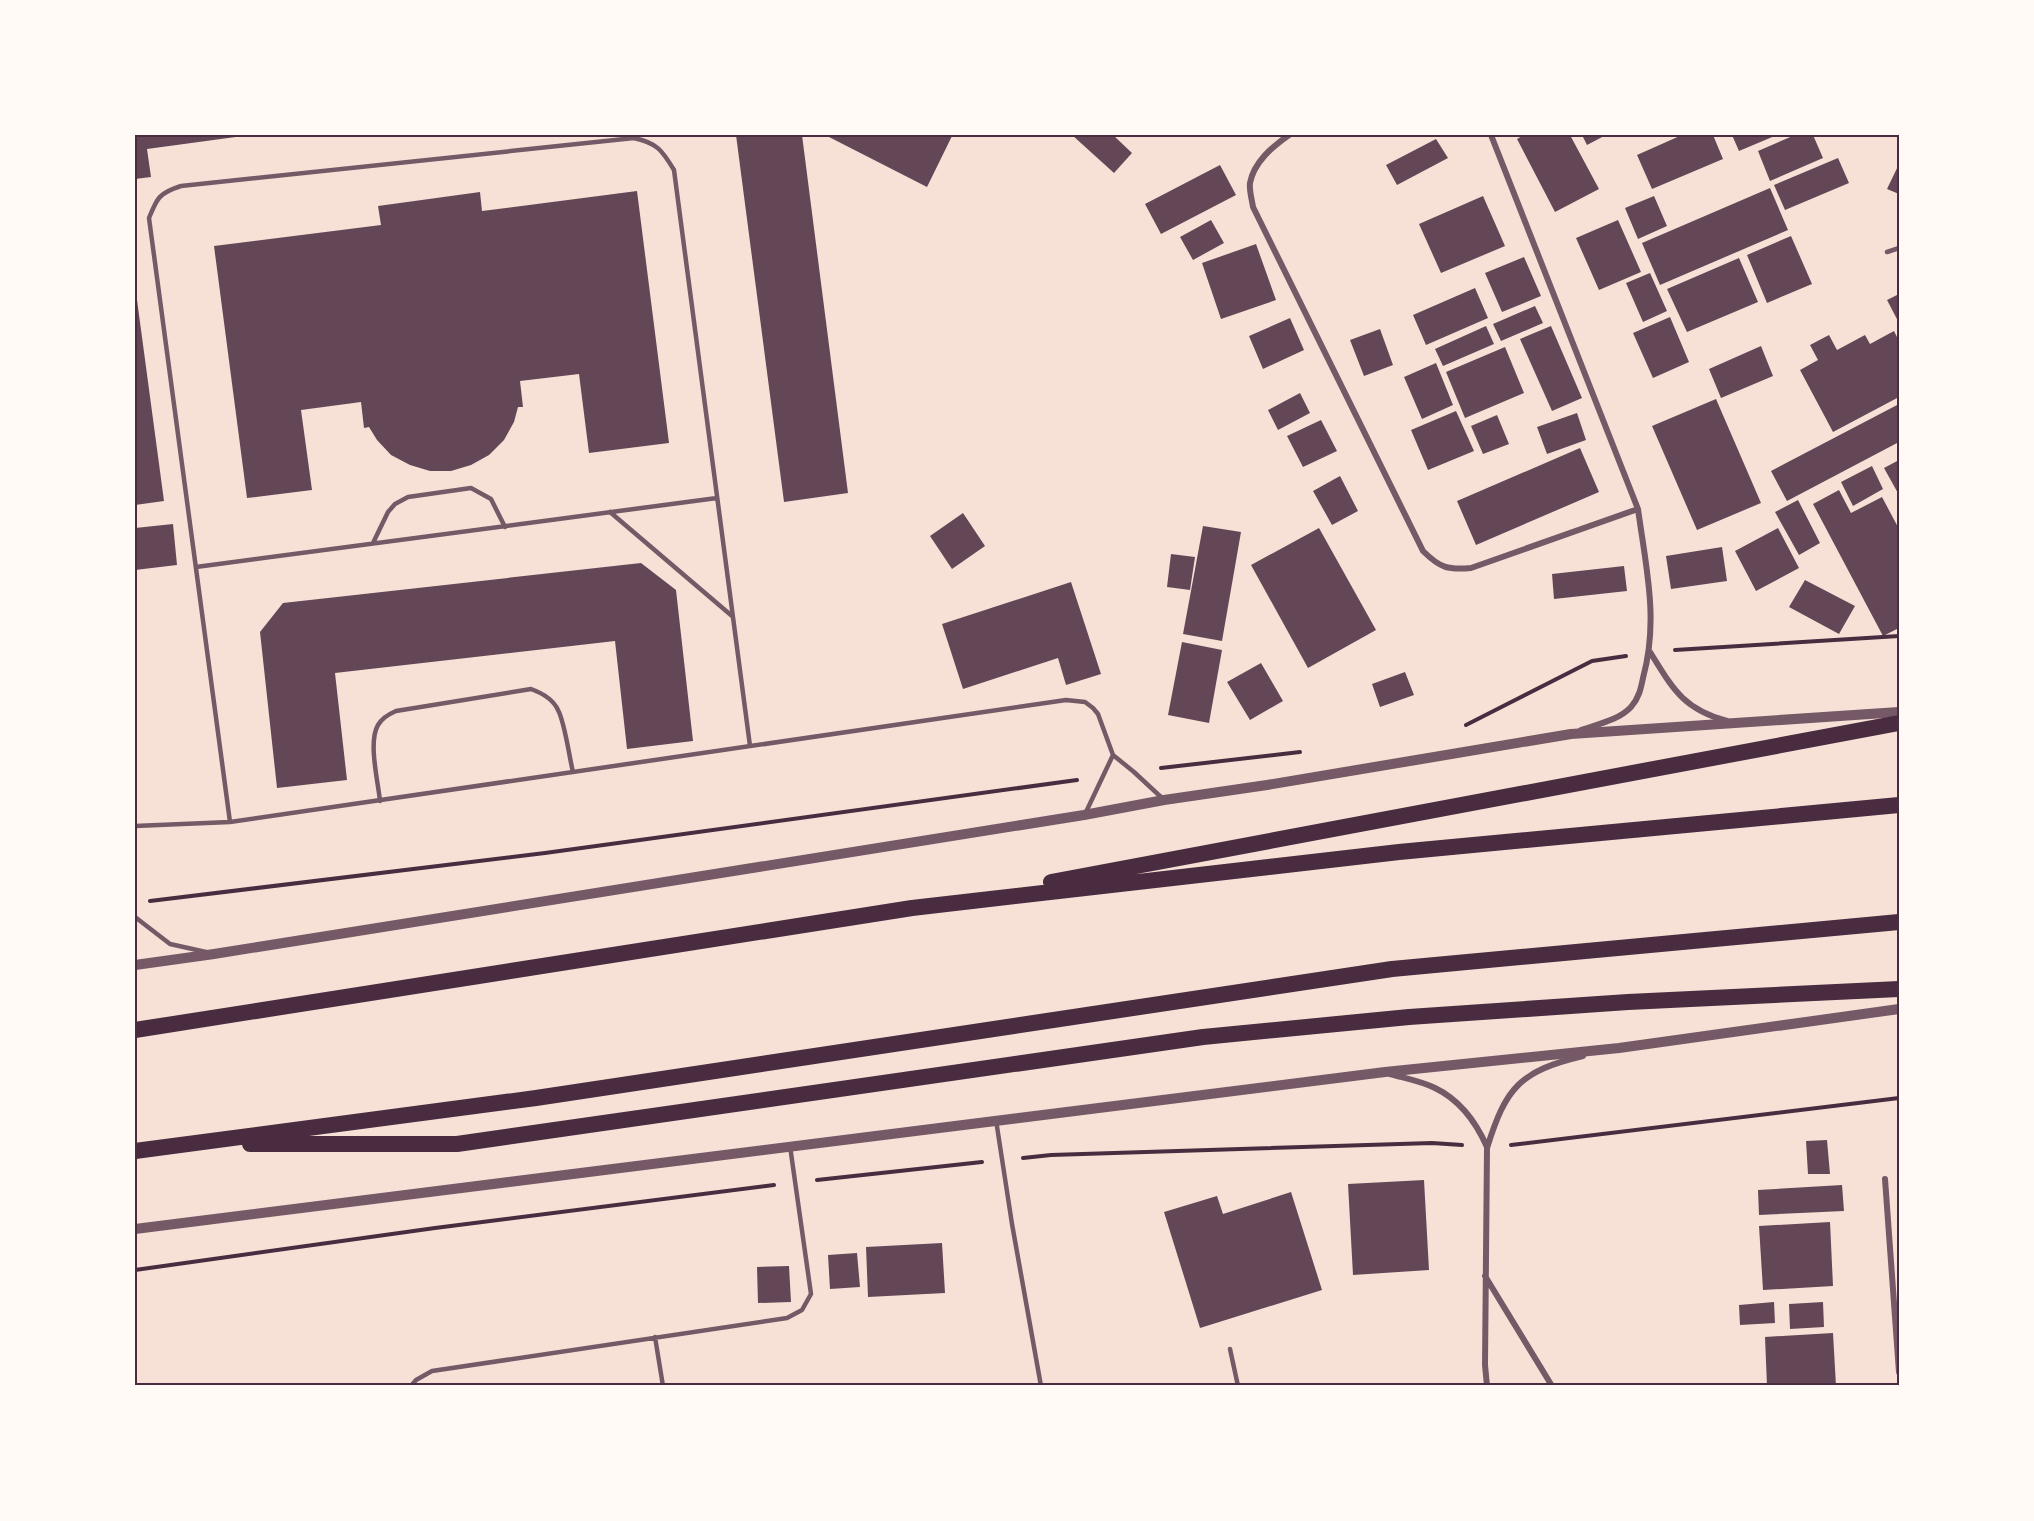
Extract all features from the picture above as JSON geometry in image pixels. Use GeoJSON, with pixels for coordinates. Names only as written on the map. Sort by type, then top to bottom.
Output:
{"type":"FeatureCollection","features":[{"type":"Feature","properties":{"kind":"highway"},"geometry":{"type":"LineString","coordinates":[[135,1030],[912,908],[1899,723]]}},
{"type":"Feature","properties":{"kind":"highway"},"geometry":{"type":"LineString","coordinates":[[912,908],[1399,852],[1899,805]]}},
{"type":"Feature","properties":{"kind":"highway"},"geometry":{"type":"LineString","coordinates":[[135,1151],[536,1098],[1392,969],[1899,922]]}},
{"type":"Feature","properties":{"kind":"highway"},"geometry":{"type":"LineString","coordinates":[[183,1144],[457,1144],[1203,1037],[1444,1014],[1628,1002],[1899,989]]}},
{"type":"Feature","properties":{"kind":"street"},"geometry":{"type":"LineString","coordinates":[[1289,135],[1270,149],[1257,166],[1250,184],[1253,207],[1423,551],[1436,564],[1453,570],[1472,568],[1638,509]]}},
{"type":"Feature","properties":{"kind":"street"},"geometry":{"type":"LineString","coordinates":[[1491,135],[1638,509],[1651,602],[1650,652],[1639,696],[1621,715],[1571,734]]}},
{"type":"Feature","properties":{"kind":"street"},"geometry":{"type":"LineString","coordinates":[[1650,652],[1675,690],[1691,707],[1709,716],[1735,723]]}},
{"type":"Feature","properties":{"kind":"street"},"geometry":{"type":"LineString","coordinates":[[135,965],[1084,815],[1164,800],[1267,786],[1571,734],[1899,712]]}},
{"type":"Feature","properties":{"kind":"street"},"geometry":{"type":"LineString","coordinates":[[135,1229],[1385,1072],[1619,1048],[1899,1009]]}},
{"type":"Feature","properties":{"kind":"street"},"geometry":{"type":"LineString","coordinates":[[1487,1386],[1485,1275],[1487,1148],[1498,1114],[1512,1089],[1552,1063],[1619,1048]]}},
{"type":"Feature","properties":{"kind":"street"},"geometry":{"type":"LineString","coordinates":[[1385,1072],[1435,1088],[1462,1108],[1480,1131],[1487,1148]]}},
{"type":"Feature","properties":{"kind":"street"},"geometry":{"type":"LineString","coordinates":[[1885,1179],[1899,1372]]}},
{"type":"Feature","properties":{"kind":"street"},"geometry":{"type":"LineString","coordinates":[[1485,1275],[1552,1386]]}},
{"type":"Feature","properties":{"kind":"lane"},"geometry":{"type":"LineString","coordinates":[[230,822],[149,218],[155,203],[165,191],[181,186],[634,138],[650,142],[663,151],[674,170],[750,746]]}},
{"type":"Feature","properties":{"kind":"lane"},"geometry":{"type":"LineString","coordinates":[[1887,252],[1899,248]]}},
{"type":"Feature","properties":{"kind":"lane"},"geometry":{"type":"LineString","coordinates":[[373,543],[388,512],[395,504],[408,497],[471,488],[491,499],[505,526]]}},
{"type":"Feature","properties":{"kind":"lane"},"geometry":{"type":"LineString","coordinates":[[196,567],[717,498]]}},
{"type":"Feature","properties":{"kind":"lane"},"geometry":{"type":"LineString","coordinates":[[610,512],[732,616]]}},
{"type":"Feature","properties":{"kind":"lane"},"geometry":{"type":"LineString","coordinates":[[380,801],[374,744],[378,723],[385,717],[396,711],[531,689],[541,692],[558,709],[573,772]]}},
{"type":"Feature","properties":{"kind":"lane"},"geometry":{"type":"LineString","coordinates":[[135,826],[230,822],[1066,700],[1085,702],[1093,708],[1098,714],[1113,755],[1164,800]]}},
{"type":"Feature","properties":{"kind":"lane"},"geometry":{"type":"LineString","coordinates":[[1084,815],[1113,755]]}},
{"type":"Feature","properties":{"kind":"lane"},"geometry":{"type":"LineString","coordinates":[[135,917],[170,944],[214,954]]}},
{"type":"Feature","properties":{"kind":"lane"},"geometry":{"type":"LineString","coordinates":[[996,1120],[1041,1386]]}},
{"type":"Feature","properties":{"kind":"lane"},"geometry":{"type":"LineString","coordinates":[[411,1386],[416,1380],[432,1371],[788,1318],[802,1310],[811,1294],[789,1146]]}},
{"type":"Feature","properties":{"kind":"lane"},"geometry":{"type":"LineString","coordinates":[[655,1337],[663,1386]]}},
{"type":"Feature","properties":{"kind":"lane"},"geometry":{"type":"LineString","coordinates":[[1230,1349],[1238,1386]]}},
{"type":"Feature","properties":{"kind":"path"},"geometry":{"type":"LineString","coordinates":[[1455,730],[1592,661],[1650,652],[1899,636]]}},
{"type":"Feature","properties":{"kind":"path"},"geometry":{"type":"LineString","coordinates":[[1134,772],[1304,751]]}},
{"type":"Feature","properties":{"kind":"path"},"geometry":{"type":"LineString","coordinates":[[147,901],[545,853],[1103,776]]}},
{"type":"Feature","properties":{"kind":"building"},"geometry":{"type":"Polygon","coordinates":[[[135,135],[243,136],[147,149],[151,177],[135,179],[135,135]]]}},
{"type":"Feature","properties":{"kind":"building"},"geometry":{"type":"Polygon","coordinates":[[[736,135],[802,135],[848,493],[784,502],[736,135]]]}},
{"type":"Feature","properties":{"kind":"building"},"geometry":{"type":"Polygon","coordinates":[[[830,135],[952,136],[927,187],[829,137],[830,135]]]}},
{"type":"Feature","properties":{"kind":"building"},"geometry":{"type":"Polygon","coordinates":[[[1072,135],[1113,135],[1132,153],[1114,173],[1072,135]]]}},
{"type":"Feature","properties":{"kind":"building"},"geometry":{"type":"Polygon","coordinates":[[[1524,135],[1570,135],[1599,189],[1555,212],[1517,139],[1524,135]]]}},
{"type":"Feature","properties":{"kind":"building"},"geometry":{"type":"Polygon","coordinates":[[[1582,135],[1606,135],[1587,145],[1582,135]]]}},
{"type":"Feature","properties":{"kind":"building"},"geometry":{"type":"Polygon","coordinates":[[[1682,135],[1713,135],[1723,159],[1652,189],[1637,155],[1682,135]]]}},
{"type":"Feature","properties":{"kind":"building"},"geometry":{"type":"Polygon","coordinates":[[[1732,135],[1777,135],[1739,151],[1732,135]]]}},
{"type":"Feature","properties":{"kind":"building"},"geometry":{"type":"Polygon","coordinates":[[[1795,135],[1813,135],[1823,158],[1770,181],[1758,151],[1795,135]]]}},
{"type":"Feature","properties":{"kind":"building"},"geometry":{"type":"Polygon","coordinates":[[[1436,139],[1448,158],[1397,185],[1386,165],[1436,139]]]}},
{"type":"Feature","properties":{"kind":"building"},"geometry":{"type":"Polygon","coordinates":[[[1838,158],[1849,183],[1785,210],[1774,185],[1838,158]]]}},
{"type":"Feature","properties":{"kind":"building"},"geometry":{"type":"Polygon","coordinates":[[[1899,164],[1899,194],[1887,189],[1899,164]]]}},
{"type":"Feature","properties":{"kind":"building"},"geometry":{"type":"Polygon","coordinates":[[[1220,165],[1236,195],[1161,234],[1145,204],[1220,165]]]}},
{"type":"Feature","properties":{"kind":"building"},"geometry":{"type":"Polygon","coordinates":[[[1770,188],[1788,230],[1660,285],[1642,243],[1770,188]]]}},
{"type":"Feature","properties":{"kind":"building"},"geometry":{"type":"Polygon","coordinates":[[[637,191],[669,443],[589,453],[579,374],[520,381],[523,407],[518,407],[514,422],[504,440],[489,455],[471,465],[451,471],[430,471],[410,465],[391,455],[369,427],[364,428],[361,402],[301,410],[312,490],[247,498],[214,246],[381,225],[378,206],[480,192],[482,211],[637,191]]]}},
{"type":"Feature","properties":{"kind":"building"},"geometry":{"type":"Polygon","coordinates":[[[1483,196],[1505,246],[1441,273],[1419,224],[1483,196]]]}},
{"type":"Feature","properties":{"kind":"building"},"geometry":{"type":"Polygon","coordinates":[[[1654,196],[1667,226],[1638,239],[1625,208],[1654,196]]]}},
{"type":"Feature","properties":{"kind":"building"},"geometry":{"type":"Polygon","coordinates":[[[1211,220],[1224,243],[1193,260],[1180,237],[1211,220]]]}},
{"type":"Feature","properties":{"kind":"building"},"geometry":{"type":"Polygon","coordinates":[[[1618,220],[1641,272],[1599,290],[1576,238],[1618,220]]]}},
{"type":"Feature","properties":{"kind":"building"},"geometry":{"type":"Polygon","coordinates":[[[1791,236],[1812,284],[1767,303],[1747,255],[1791,236]]]}},
{"type":"Feature","properties":{"kind":"building"},"geometry":{"type":"Polygon","coordinates":[[[1256,244],[1276,300],[1221,319],[1202,263],[1256,244]]]}},
{"type":"Feature","properties":{"kind":"building"},"geometry":{"type":"Polygon","coordinates":[[[1524,257],[1541,296],[1502,312],[1485,273],[1524,257]]]}},
{"type":"Feature","properties":{"kind":"building"},"geometry":{"type":"Polygon","coordinates":[[[1739,258],[1758,302],[1687,332],[1667,289],[1739,258]]]}},
{"type":"Feature","properties":{"kind":"building"},"geometry":{"type":"Polygon","coordinates":[[[1650,273],[1667,311],[1643,322],[1626,283],[1650,273]]]}},
{"type":"Feature","properties":{"kind":"building"},"geometry":{"type":"Polygon","coordinates":[[[135,285],[164,501],[135,505],[135,285]]]}},
{"type":"Feature","properties":{"kind":"building"},"geometry":{"type":"Polygon","coordinates":[[[1475,288],[1488,318],[1426,345],[1413,315],[1475,288]]]}},
{"type":"Feature","properties":{"kind":"building"},"geometry":{"type":"Polygon","coordinates":[[[1899,294],[1899,323],[1887,300],[1899,294]]]}},
{"type":"Feature","properties":{"kind":"building"},"geometry":{"type":"Polygon","coordinates":[[[1535,306],[1543,323],[1501,341],[1493,324],[1535,306]]]}},
{"type":"Feature","properties":{"kind":"building"},"geometry":{"type":"Polygon","coordinates":[[[1670,317],[1689,362],[1653,378],[1633,333],[1670,317]]]}},
{"type":"Feature","properties":{"kind":"building"},"geometry":{"type":"Polygon","coordinates":[[[1290,318],[1304,350],[1263,369],[1249,336],[1290,318]]]}},
{"type":"Feature","properties":{"kind":"building"},"geometry":{"type":"Polygon","coordinates":[[[1486,326],[1494,344],[1443,366],[1435,349],[1486,326]]]}},
{"type":"Feature","properties":{"kind":"building"},"geometry":{"type":"Polygon","coordinates":[[[1551,326],[1582,398],[1552,411],[1520,339],[1551,326]]]}},
{"type":"Feature","properties":{"kind":"building"},"geometry":{"type":"Polygon","coordinates":[[[1380,329],[1393,365],[1364,376],[1350,340],[1380,329]]]}},
{"type":"Feature","properties":{"kind":"building"},"geometry":{"type":"Polygon","coordinates":[[[1894,331],[1899,341],[1899,397],[1833,432],[1800,370],[1818,360],[1810,345],[1829,335],[1837,350],[1865,335],[1870,344],[1894,331]]]}},
{"type":"Feature","properties":{"kind":"building"},"geometry":{"type":"Polygon","coordinates":[[[1761,346],[1773,376],[1721,398],[1709,369],[1761,346]]]}},
{"type":"Feature","properties":{"kind":"building"},"geometry":{"type":"Polygon","coordinates":[[[1505,347],[1524,393],[1465,418],[1446,372],[1505,347]]]}},
{"type":"Feature","properties":{"kind":"building"},"geometry":{"type":"Polygon","coordinates":[[[1436,363],[1453,405],[1422,419],[1404,377],[1436,363]]]}},
{"type":"Feature","properties":{"kind":"building"},"geometry":{"type":"Polygon","coordinates":[[[1300,393],[1310,413],[1278,430],[1268,410],[1300,393]]]}},
{"type":"Feature","properties":{"kind":"building"},"geometry":{"type":"Polygon","coordinates":[[[1716,399],[1761,503],[1697,530],[1652,426],[1716,399]]]}},
{"type":"Feature","properties":{"kind":"building"},"geometry":{"type":"Polygon","coordinates":[[[1899,404],[1899,442],[1787,501],[1771,471],[1899,404]]]}},
{"type":"Feature","properties":{"kind":"building"},"geometry":{"type":"Polygon","coordinates":[[[1456,411],[1474,451],[1428,470],[1411,430],[1456,411]]]}},
{"type":"Feature","properties":{"kind":"building"},"geometry":{"type":"Polygon","coordinates":[[[1577,413],[1586,440],[1547,454],[1537,427],[1577,413]]]}},
{"type":"Feature","properties":{"kind":"building"},"geometry":{"type":"Polygon","coordinates":[[[1497,415],[1509,444],[1483,454],[1471,426],[1497,415]]]}},
{"type":"Feature","properties":{"kind":"building"},"geometry":{"type":"Polygon","coordinates":[[[1321,420],[1337,451],[1303,467],[1287,436],[1321,420]]]}},
{"type":"Feature","properties":{"kind":"building"},"geometry":{"type":"Polygon","coordinates":[[[1580,448],[1599,492],[1476,545],[1457,501],[1580,448]]]}},
{"type":"Feature","properties":{"kind":"building"},"geometry":{"type":"Polygon","coordinates":[[[1899,460],[1899,495],[1884,468],[1899,460]]]}},
{"type":"Feature","properties":{"kind":"building"},"geometry":{"type":"Polygon","coordinates":[[[1872,466],[1883,489],[1853,506],[1841,482],[1872,466]]]}},
{"type":"Feature","properties":{"kind":"building"},"geometry":{"type":"Polygon","coordinates":[[[1340,476],[1358,511],[1332,525],[1313,491],[1340,476]]]}},
{"type":"Feature","properties":{"kind":"building"},"geometry":{"type":"Polygon","coordinates":[[[1839,490],[1851,513],[1882,497],[1899,529],[1899,628],[1883,636],[1813,504],[1839,490]]]}},
{"type":"Feature","properties":{"kind":"building"},"geometry":{"type":"Polygon","coordinates":[[[1798,500],[1820,543],[1799,555],[1775,512],[1798,500]]]}},
{"type":"Feature","properties":{"kind":"building"},"geometry":{"type":"Polygon","coordinates":[[[963,513],[985,546],[952,569],[930,536],[963,513]]]}},
{"type":"Feature","properties":{"kind":"building"},"geometry":{"type":"Polygon","coordinates":[[[173,524],[177,565],[135,570],[135,528],[173,524]]]}},
{"type":"Feature","properties":{"kind":"building"},"geometry":{"type":"Polygon","coordinates":[[[1203,526],[1241,532],[1222,641],[1183,634],[1203,526]]]}},
{"type":"Feature","properties":{"kind":"building"},"geometry":{"type":"Polygon","coordinates":[[[1319,528],[1376,630],[1308,668],[1251,565],[1319,528]]]}},
{"type":"Feature","properties":{"kind":"building"},"geometry":{"type":"Polygon","coordinates":[[[1778,528],[1799,568],[1756,591],[1735,551],[1778,528]]]}},
{"type":"Feature","properties":{"kind":"building"},"geometry":{"type":"Polygon","coordinates":[[[1722,547],[1727,581],[1671,589],[1666,556],[1722,547]]]}},
{"type":"Feature","properties":{"kind":"building"},"geometry":{"type":"Polygon","coordinates":[[[1171,554],[1195,557],[1190,590],[1167,587],[1171,554]]]}},
{"type":"Feature","properties":{"kind":"building"},"geometry":{"type":"Polygon","coordinates":[[[641,563],[676,590],[693,741],[627,749],[615,641],[335,673],[347,780],[277,788],[260,632],[283,603],[641,563]]]}},
{"type":"Feature","properties":{"kind":"building"},"geometry":{"type":"Polygon","coordinates":[[[1624,566],[1627,591],[1554,599],[1552,574],[1624,566]]]}},
{"type":"Feature","properties":{"kind":"building"},"geometry":{"type":"Polygon","coordinates":[[[1805,580],[1855,606],[1839,634],[1789,607],[1805,580]]]}},
{"type":"Feature","properties":{"kind":"building"},"geometry":{"type":"Polygon","coordinates":[[[1071,582],[1101,674],[1066,685],[1058,658],[963,689],[942,624],[1071,582]]]}},
{"type":"Feature","properties":{"kind":"building"},"geometry":{"type":"Polygon","coordinates":[[[1182,642],[1222,650],[1209,723],[1168,715],[1182,642]]]}},
{"type":"Feature","properties":{"kind":"building"},"geometry":{"type":"Polygon","coordinates":[[[1261,663],[1283,701],[1250,720],[1227,682],[1261,663]]]}},
{"type":"Feature","properties":{"kind":"building"},"geometry":{"type":"Polygon","coordinates":[[[1405,672],[1414,695],[1380,707],[1372,684],[1405,672]]]}},
{"type":"Feature","properties":{"kind":"building"},"geometry":{"type":"Polygon","coordinates":[[[1827,1140],[1830,1174],[1808,1174],[1806,1141],[1827,1140]]]}},
{"type":"Feature","properties":{"kind":"building"},"geometry":{"type":"Polygon","coordinates":[[[1424,1180],[1429,1270],[1353,1275],[1348,1184],[1424,1180]]]}},
{"type":"Feature","properties":{"kind":"building"},"geometry":{"type":"Polygon","coordinates":[[[1842,1185],[1844,1211],[1759,1215],[1758,1190],[1842,1185]]]}},
{"type":"Feature","properties":{"kind":"building"},"geometry":{"type":"Polygon","coordinates":[[[1291,1192],[1322,1290],[1200,1328],[1164,1212],[1217,1196],[1223,1214],[1291,1192]]]}},
{"type":"Feature","properties":{"kind":"building"},"geometry":{"type":"Polygon","coordinates":[[[1830,1222],[1833,1286],[1763,1290],[1759,1226],[1830,1222]]]}},
{"type":"Feature","properties":{"kind":"building"},"geometry":{"type":"Polygon","coordinates":[[[942,1243],[945,1293],[868,1297],[866,1247],[942,1243]]]}},
{"type":"Feature","properties":{"kind":"building"},"geometry":{"type":"Polygon","coordinates":[[[857,1253],[860,1287],[830,1289],[828,1255],[857,1253]]]}},
{"type":"Feature","properties":{"kind":"building"},"geometry":{"type":"Polygon","coordinates":[[[789,1266],[791,1302],[758,1303],[757,1267],[789,1266]]]}},
{"type":"Feature","properties":{"kind":"building"},"geometry":{"type":"Polygon","coordinates":[[[1774,1302],[1775,1323],[1740,1325],[1739,1305],[1774,1302]]]}},
{"type":"Feature","properties":{"kind":"building"},"geometry":{"type":"Polygon","coordinates":[[[1823,1302],[1824,1327],[1790,1329],[1789,1304],[1823,1302]]]}},
{"type":"Feature","properties":{"kind":"building"},"geometry":{"type":"Polygon","coordinates":[[[1833,1333],[1836,1386],[1767,1386],[1765,1337],[1833,1333]]]}}]}
